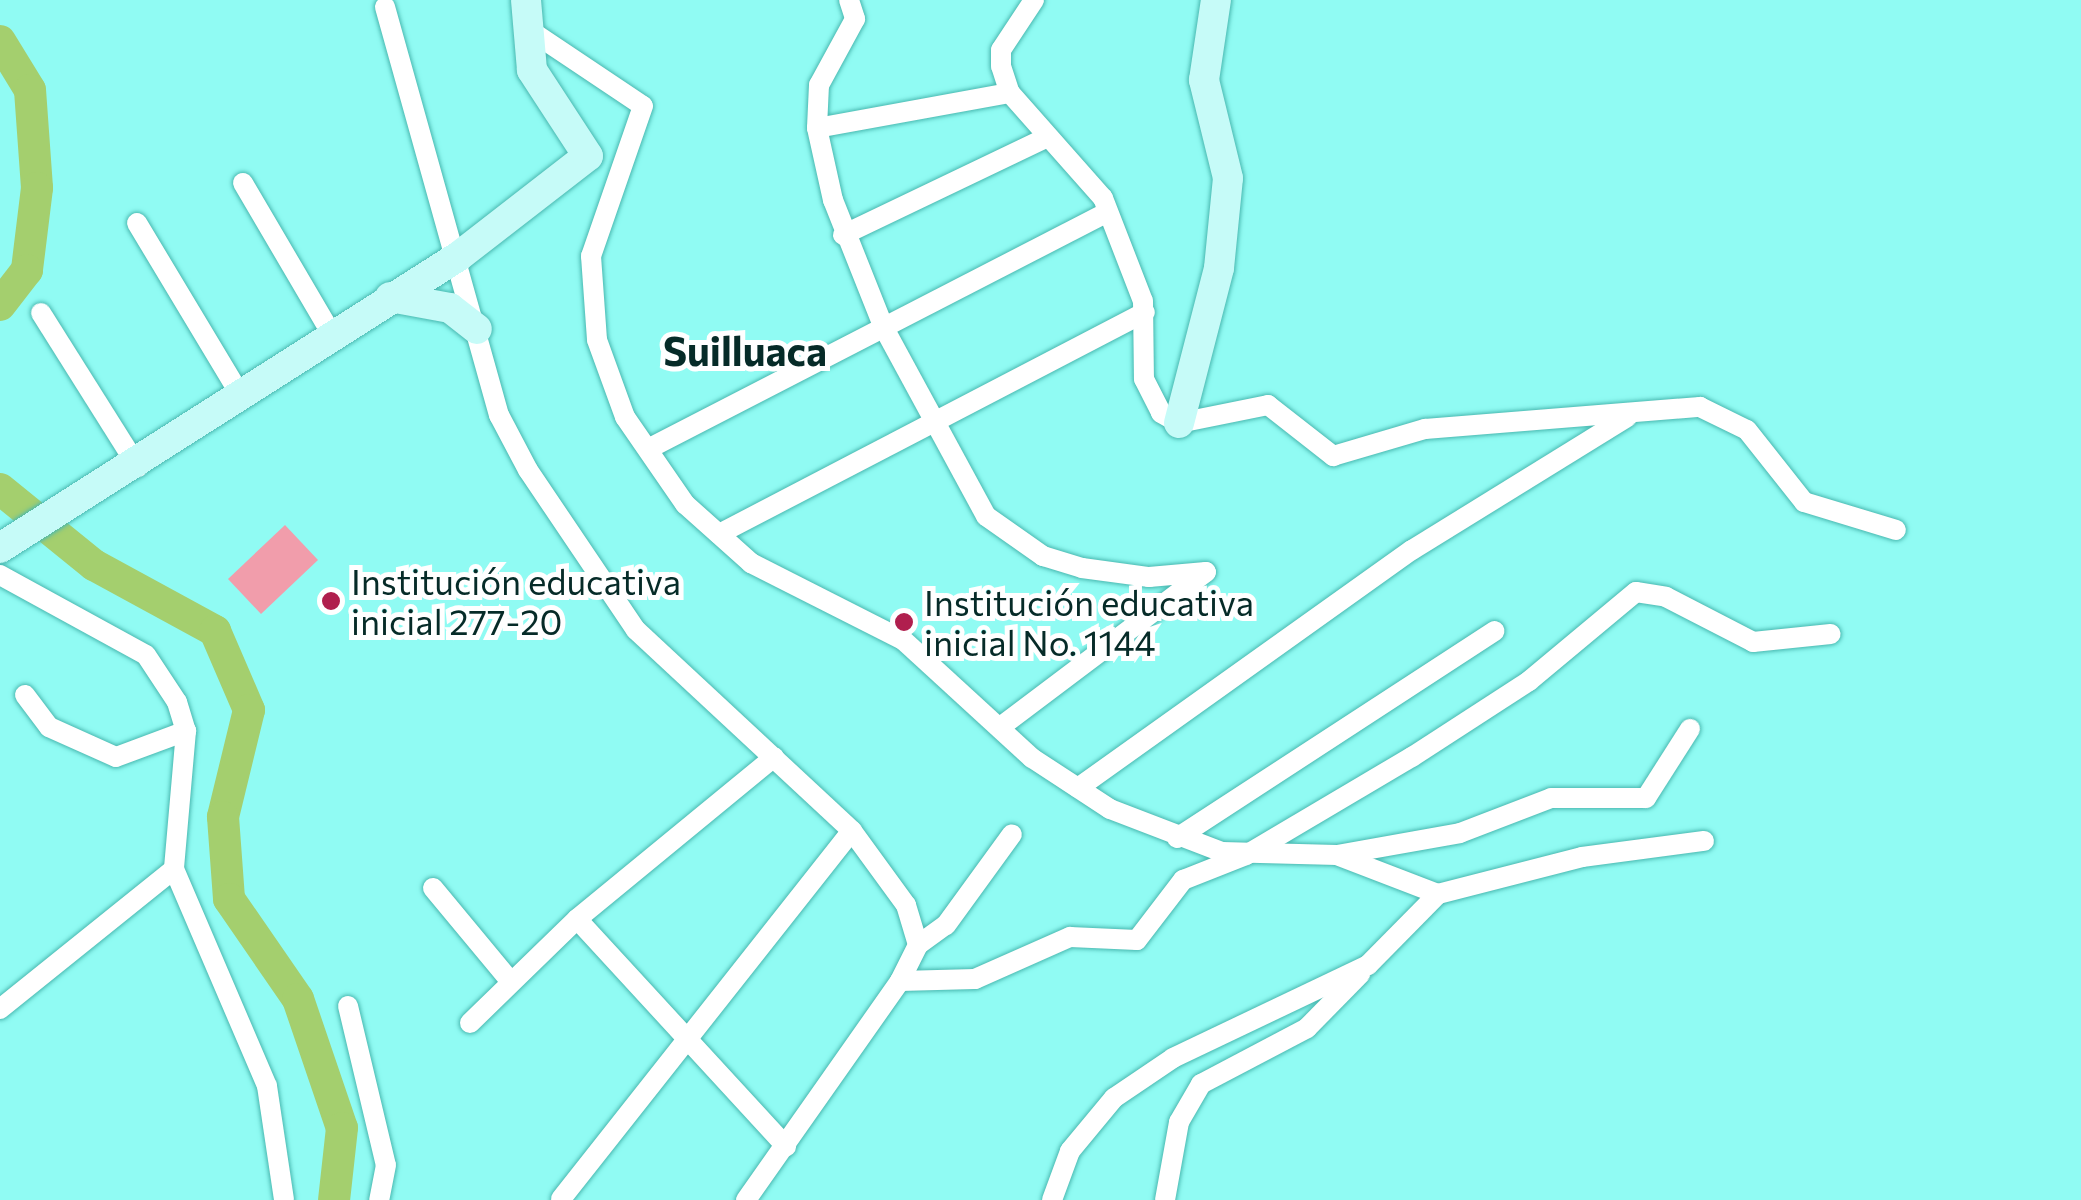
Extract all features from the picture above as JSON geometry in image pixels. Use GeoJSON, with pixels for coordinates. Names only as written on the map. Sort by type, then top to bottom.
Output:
{"type":"FeatureCollection","features":[{"type":"Feature","properties":{"kind":"street"},"geometry":{"type":"LineString","coordinates":[[849,0],[855,19],[819,85],[817,128],[843,235],[930,420],[986,516],[1042,556],[1122,575],[1206,572],[1000,727]]}},
{"type":"Feature","properties":{"kind":"street"},"geometry":{"type":"LineString","coordinates":[[1034,0],[1001,50],[1010,93],[1108,212],[1145,312],[1144,379],[1161,413],[1178,423],[1268,405],[1333,456],[1356,456],[1426,429],[1630,416],[1700,406],[1726,414],[1804,502],[1896,530]]}},
{"type":"Feature","properties":{"kind":"street"},"geometry":{"type":"LineString","coordinates":[[1178,423],[1218,268],[1228,178],[1204,80],[1216,0]]}},
{"type":"Feature","properties":{"kind":"street"},"geometry":{"type":"LineString","coordinates":[[385,6],[459,256],[499,415],[595,578],[636,630],[852,831],[906,905],[918,944]]}},
{"type":"Feature","properties":{"kind":"street"},"geometry":{"type":"LineString","coordinates":[[0,548],[50,513],[138,467],[332,335],[459,256],[588,156],[532,70],[527,14]]}},
{"type":"Feature","properties":{"kind":"street"},"geometry":{"type":"LineString","coordinates":[[527,14],[643,106],[590,256],[596,340],[648,450],[719,534],[751,564],[903,640],[1000,727],[1078,788],[1177,838],[1246,855],[1337,855],[1460,832],[1551,798],[1646,798],[1690,728]]}},
{"type":"Feature","properties":{"kind":"street"},"geometry":{"type":"LineString","coordinates":[[817,128],[1010,93]]}},
{"type":"Feature","properties":{"kind":"street"},"geometry":{"type":"LineString","coordinates":[[843,235],[1048,137]]}},
{"type":"Feature","properties":{"kind":"street"},"geometry":{"type":"LineString","coordinates":[[243,184],[332,335]]}},
{"type":"Feature","properties":{"kind":"street"},"geometry":{"type":"LineString","coordinates":[[648,450],[1108,212]]}},
{"type":"Feature","properties":{"kind":"street"},"geometry":{"type":"LineString","coordinates":[[137,223],[240,396]]}},
{"type":"Feature","properties":{"kind":"street"},"geometry":{"type":"LineString","coordinates":[[390,297],[450,308],[477,328]]}},
{"type":"Feature","properties":{"kind":"street"},"geometry":{"type":"LineString","coordinates":[[719,534],[930,420],[1145,312]]}},
{"type":"Feature","properties":{"kind":"street"},"geometry":{"type":"LineString","coordinates":[[41,313],[138,467]]}},
{"type":"Feature","properties":{"kind":"street"},"geometry":{"type":"LineString","coordinates":[[1078,788],[1412,550],[1630,416]]}},
{"type":"Feature","properties":{"kind":"street"},"geometry":{"type":"LineString","coordinates":[[0,575],[146,655],[186,731],[174,869],[200,948],[268,1086],[284,1200]]}},
{"type":"Feature","properties":{"kind":"street"},"geometry":{"type":"LineString","coordinates":[[900,981],[976,979],[1070,937],[1129,943],[1183,880],[1246,855],[1529,681],[1636,592],[1666,596],[1753,642],[1831,634]]}},
{"type":"Feature","properties":{"kind":"street"},"geometry":{"type":"LineString","coordinates":[[1177,838],[1494,631]]}},
{"type":"Feature","properties":{"kind":"street"},"geometry":{"type":"LineString","coordinates":[[25,695],[49,727],[116,757],[186,731]]}},
{"type":"Feature","properties":{"kind":"street"},"geometry":{"type":"LineString","coordinates":[[470,1023],[578,918],[774,756]]}},
{"type":"Feature","properties":{"kind":"street"},"geometry":{"type":"LineString","coordinates":[[561,1200],[685,1036],[852,831]]}},
{"type":"Feature","properties":{"kind":"street"},"geometry":{"type":"LineString","coordinates":[[746,1200],[900,981],[918,944],[946,925],[1012,834]]}},
{"type":"Feature","properties":{"kind":"street"},"geometry":{"type":"LineString","coordinates":[[1165,1200],[1179,1122],[1201,1084],[1307,1028],[1438,894],[1582,857],[1704,841]]}},
{"type":"Feature","properties":{"kind":"street"},"geometry":{"type":"LineString","coordinates":[[1337,855],[1438,894]]}},
{"type":"Feature","properties":{"kind":"street"},"geometry":{"type":"LineString","coordinates":[[0,1010],[174,869]]}},
{"type":"Feature","properties":{"kind":"street"},"geometry":{"type":"LineString","coordinates":[[433,888],[511,982]]}},
{"type":"Feature","properties":{"kind":"street"},"geometry":{"type":"LineString","coordinates":[[578,918],[786,1146]]}},
{"type":"Feature","properties":{"kind":"street"},"geometry":{"type":"LineString","coordinates":[[1052,1200],[1070,1150],[1114,1098],[1173,1058],[1368,965]]}},
{"type":"Feature","properties":{"kind":"street"},"geometry":{"type":"LineString","coordinates":[[348,1006],[386,1165],[379,1200]]}},
{"type":"Feature","properties":{"kind":"shaded area"},"geometry":{"type":"Polygon","coordinates":[[[285,525],[318,560],[261,614],[228,579],[285,525]]]}},
{"type":"Feature","properties":{"kind":"waterway"},"geometry":{"type":"LineString","coordinates":[[0,41],[30,90],[37,188],[27,270],[0,305]]}},
{"type":"Feature","properties":{"kind":"waterway"},"geometry":{"type":"LineString","coordinates":[[0,489],[94,565],[215,631],[249,710],[223,817],[229,899],[298,999],[342,1128],[334,1200]]}},
{"type":"Feature","properties":{"kind":"place","name":"Institución educativa inicial 277-20"},"geometry":{"type":"Point","coordinates":[331,601]}},
{"type":"Feature","properties":{"kind":"place","name":"Institución educativa inicial No. 1144"},"geometry":{"type":"Point","coordinates":[904,622]}},
{"type":"Feature","properties":{"kind":"district","name":"Suilluaca"},"geometry":{"type":"Point","coordinates":[745,350]}}]}
